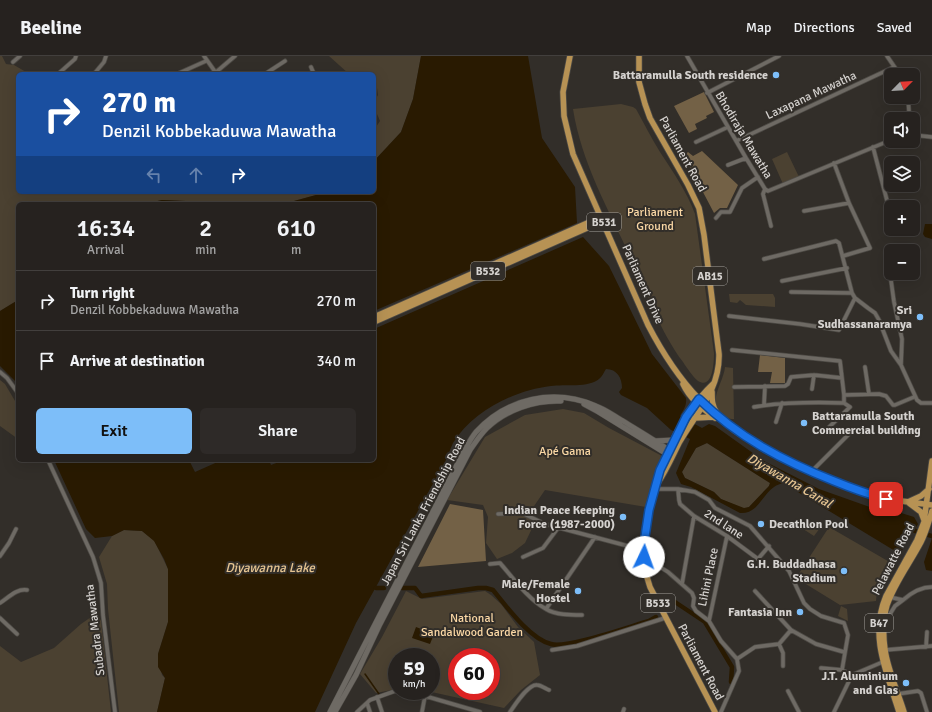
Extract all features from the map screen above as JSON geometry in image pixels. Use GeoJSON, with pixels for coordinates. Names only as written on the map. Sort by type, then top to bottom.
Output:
{"type":"FeatureCollection","features":[{"type":"Feature","properties":{"kind":"main road","name":"Parliament Drive"},"geometry":{"type":"LineString","coordinates":[[570,56],[563,92],[564,116],[573,154],[660,349],[697,401]]}},
{"type":"Feature","properties":{"kind":"main road","name":"Parliament Road"},"geometry":{"type":"LineString","coordinates":[[639,56],[639,82],[650,118],[694,195],[701,216],[719,351],[719,368],[712,390],[693,420],[668,452],[660,470],[649,510],[643,550],[645,572],[650,587],[665,618],[715,712]]}},
{"type":"Feature","properties":{"kind":"main road","name":"B532"},"geometry":{"type":"LineString","coordinates":[[376,316],[602,219]]}},
{"type":"Feature","properties":{"kind":"main road","name":"B532"},"geometry":{"type":"LineString","coordinates":[[376,321],[602,219]]}},
{"type":"Feature","properties":{"kind":"main road","name":"Parliament Drive"},"geometry":{"type":"LineString","coordinates":[[680,378],[687,392],[697,401]]}},
{"type":"Feature","properties":{"kind":"main road","name":"Parliament Road"},"geometry":{"type":"LineString","coordinates":[[656,487],[673,456],[676,440],[686,417],[697,401],[714,383]]}},
{"type":"Feature","properties":{"kind":"main road"},"geometry":{"type":"LineString","coordinates":[[712,390],[714,408],[717,417]]}},
{"type":"Feature","properties":{"kind":"main road","name":"B531"},"geometry":{"type":"LineString","coordinates":[[687,392],[691,401],[690,411]]}},
{"type":"Feature","properties":{"kind":"main road","name":"Japan Sri Lanka Friendship Road"},"geometry":{"type":"LineString","coordinates":[[330,712],[463,453],[476,433],[489,420],[503,410],[519,402],[538,398],[554,397],[584,401],[598,406],[653,441],[673,456]]}},
{"type":"Feature","properties":{"kind":"main road"},"geometry":{"type":"LineString","coordinates":[[697,401],[749,440],[787,461],[811,472],[869,495],[886,499],[930,504]]}},
{"type":"Feature","properties":{"kind":"main road","name":"Japan Sri Lanka Friendship Road"},"geometry":{"type":"LineString","coordinates":[[336,712],[470,450],[481,435],[495,421],[511,411],[538,402],[569,402],[586,405],[668,452]]}},
{"type":"Feature","properties":{"kind":"main road"},"geometry":{"type":"LineString","coordinates":[[693,420],[708,416],[717,417]]}},
{"type":"Feature","properties":{"kind":"main road"},"geometry":{"type":"LineString","coordinates":[[653,441],[676,440]]}},
{"type":"Feature","properties":{"kind":"main road","name":"Pelawatte Road"},"geometry":{"type":"LineString","coordinates":[[927,523],[930,504],[929,489],[932,461]]}},
{"type":"Feature","properties":{"kind":"main road"},"geometry":{"type":"LineString","coordinates":[[908,502],[921,496],[929,489]]}},
{"type":"Feature","properties":{"kind":"main road"},"geometry":{"type":"LineString","coordinates":[[908,502],[921,512],[927,523]]}},
{"type":"Feature","properties":{"kind":"main road","name":"Pelawatte Road"},"geometry":{"type":"LineString","coordinates":[[904,712],[896,694],[878,636],[882,604],[919,541],[932,510]]}},
{"type":"Feature","properties":{"kind":"main road","name":"Pelawatte Road"},"geometry":{"type":"LineString","coordinates":[[885,661],[884,625],[888,596]]}},
{"type":"Feature","properties":{"kind":"main road","name":"Pelawatte Road"},"geometry":{"type":"LineString","coordinates":[[896,694],[899,712]]}},
{"type":"Feature","properties":{"kind":"street"},"geometry":{"type":"LineString","coordinates":[[13,62],[20,56]]}},
{"type":"Feature","properties":{"kind":"street"},"geometry":{"type":"LineString","coordinates":[[60,72],[76,56]]}},
{"type":"Feature","properties":{"kind":"street"},"geometry":{"type":"LineString","coordinates":[[96,72],[104,62],[106,56]]}},
{"type":"Feature","properties":{"kind":"street"},"geometry":{"type":"LineString","coordinates":[[204,56],[206,61],[215,72]]}},
{"type":"Feature","properties":{"kind":"street"},"geometry":{"type":"LineString","coordinates":[[217,72],[235,56]]}},
{"type":"Feature","properties":{"kind":"street","name":"Bhodiraja Mawatha"},"geometry":{"type":"LineString","coordinates":[[687,56],[707,93],[765,189],[768,191],[884,143]]}},
{"type":"Feature","properties":{"kind":"street"},"geometry":{"type":"LineString","coordinates":[[707,93],[779,56]]}},
{"type":"Feature","properties":{"kind":"street"},"geometry":{"type":"LineString","coordinates":[[887,56],[894,67]]}},
{"type":"Feature","properties":{"kind":"street"},"geometry":{"type":"LineString","coordinates":[[181,72],[206,61]]}},
{"type":"Feature","properties":{"kind":"street"},"geometry":{"type":"LineString","coordinates":[[268,72],[285,61]]}},
{"type":"Feature","properties":{"kind":"street"},"geometry":{"type":"LineString","coordinates":[[311,67],[313,72]]}},
{"type":"Feature","properties":{"kind":"street","name":"Laxapana Mawatha"},"geometry":{"type":"LineString","coordinates":[[736,141],[894,67]]}},
{"type":"Feature","properties":{"kind":"street"},"geometry":{"type":"LineString","coordinates":[[696,142],[728,127]]}},
{"type":"Feature","properties":{"kind":"street"},"geometry":{"type":"LineString","coordinates":[[920,136],[932,138]]}},
{"type":"Feature","properties":{"kind":"street"},"geometry":{"type":"LineString","coordinates":[[873,147],[887,200]]}},
{"type":"Feature","properties":{"kind":"street"},"geometry":{"type":"LineString","coordinates":[[728,165],[746,158]]}},
{"type":"Feature","properties":{"kind":"street"},"geometry":{"type":"LineString","coordinates":[[834,163],[849,203],[870,248],[843,256]]}},
{"type":"Feature","properties":{"kind":"street"},"geometry":{"type":"LineString","coordinates":[[716,218],[721,212],[730,212],[742,188],[758,177]]}},
{"type":"Feature","properties":{"kind":"street"},"geometry":{"type":"LineString","coordinates":[[765,189],[763,194],[771,226]]}},
{"type":"Feature","properties":{"kind":"street"},"geometry":{"type":"LineString","coordinates":[[804,211],[849,203]]}},
{"type":"Feature","properties":{"kind":"street"},"geometry":{"type":"LineString","coordinates":[[764,259],[836,241],[839,242],[847,268],[852,293],[855,298],[874,313],[879,320],[891,351],[900,366],[914,397],[921,403],[932,403]]}},
{"type":"Feature","properties":{"kind":"street"},"geometry":{"type":"LineString","coordinates":[[782,281],[847,268]]}},
{"type":"Feature","properties":{"kind":"street"},"geometry":{"type":"LineString","coordinates":[[891,280],[902,339],[900,366]]}},
{"type":"Feature","properties":{"kind":"street"},"geometry":{"type":"LineString","coordinates":[[791,292],[852,293]]}},
{"type":"Feature","properties":{"kind":"street"},"geometry":{"type":"LineString","coordinates":[[729,316],[839,330],[855,298]]}},
{"type":"Feature","properties":{"kind":"street"},"geometry":{"type":"LineString","coordinates":[[732,350],[840,361],[844,403]]}},
{"type":"Feature","properties":{"kind":"street"},"geometry":{"type":"LineString","coordinates":[[865,367],[869,394]]}},
{"type":"Feature","properties":{"kind":"street"},"geometry":{"type":"LineString","coordinates":[[0,372],[7,378],[16,390]]}},
{"type":"Feature","properties":{"kind":"street"},"geometry":{"type":"LineString","coordinates":[[734,386],[785,386],[788,384],[791,377],[814,375],[842,378]]}},
{"type":"Feature","properties":{"kind":"street"},"geometry":{"type":"LineString","coordinates":[[812,389],[814,375]]}},
{"type":"Feature","properties":{"kind":"street"},"geometry":{"type":"LineString","coordinates":[[764,406],[765,386]]}},
{"type":"Feature","properties":{"kind":"street"},"geometry":{"type":"LineString","coordinates":[[844,395],[879,394],[886,396],[893,405],[914,397]]}},
{"type":"Feature","properties":{"kind":"street"},"geometry":{"type":"LineString","coordinates":[[754,407],[803,402],[844,403],[850,407],[824,432]]}},
{"type":"Feature","properties":{"kind":"street"},"geometry":{"type":"LineString","coordinates":[[776,422],[782,403]]}},
{"type":"Feature","properties":{"kind":"street"},"geometry":{"type":"LineString","coordinates":[[811,472],[851,432]]}},
{"type":"Feature","properties":{"kind":"street","name":"Subadra Mawatha"},"geometry":{"type":"LineString","coordinates":[[49,462],[93,557],[101,583],[103,615],[115,712]]}},
{"type":"Feature","properties":{"kind":"street"},"geometry":{"type":"LineString","coordinates":[[656,487],[695,492],[709,500],[715,508],[750,526],[769,546],[789,571],[804,603],[821,616],[844,623],[848,635],[842,670]]}},
{"type":"Feature","properties":{"kind":"street","name":"2nd lane"},"geometry":{"type":"LineString","coordinates":[[678,489],[680,504],[694,516],[727,536],[758,559],[769,546]]}},
{"type":"Feature","properties":{"kind":"street"},"geometry":{"type":"LineString","coordinates":[[498,514],[522,513],[545,524],[558,528],[643,550]]}},
{"type":"Feature","properties":{"kind":"street"},"geometry":{"type":"LineString","coordinates":[[682,584],[694,516]]}},
{"type":"Feature","properties":{"kind":"street"},"geometry":{"type":"LineString","coordinates":[[523,557],[542,548],[558,528]]}},
{"type":"Feature","properties":{"kind":"street"},"geometry":{"type":"LineString","coordinates":[[0,556],[16,529]]}},
{"type":"Feature","properties":{"kind":"street","name":"Lihini Place"},"geometry":{"type":"LineString","coordinates":[[709,621],[727,536]]}},
{"type":"Feature","properties":{"kind":"street"},"geometry":{"type":"LineString","coordinates":[[546,609],[595,537]]}},
{"type":"Feature","properties":{"kind":"street"},"geometry":{"type":"LineString","coordinates":[[644,557],[668,572],[692,593],[694,598],[693,606],[696,611],[709,621],[722,642],[737,659],[739,671],[721,712]]}},
{"type":"Feature","properties":{"kind":"street"},"geometry":{"type":"LineString","coordinates":[[490,564],[500,563],[525,592],[546,609],[566,615],[582,615]]}},
{"type":"Feature","properties":{"kind":"street"},"geometry":{"type":"LineString","coordinates":[[884,625],[895,606],[917,590],[928,587],[932,588]]}},
{"type":"Feature","properties":{"kind":"street"},"geometry":{"type":"LineString","coordinates":[[0,603],[17,591],[27,590]]}},
{"type":"Feature","properties":{"kind":"street"},"geometry":{"type":"LineString","coordinates":[[755,591],[792,630],[816,644],[844,652]]}},
{"type":"Feature","properties":{"kind":"street"},"geometry":{"type":"LineString","coordinates":[[888,596],[903,600]]}},
{"type":"Feature","properties":{"kind":"street"},"geometry":{"type":"LineString","coordinates":[[0,618],[17,634]]}},
{"type":"Feature","properties":{"kind":"street"},"geometry":{"type":"LineString","coordinates":[[552,650],[577,646],[665,618]]}},
{"type":"Feature","properties":{"kind":"street"},"geometry":{"type":"LineString","coordinates":[[737,659],[755,648],[779,644],[792,630]]}},
{"type":"Feature","properties":{"kind":"street"},"geometry":{"type":"LineString","coordinates":[[926,647],[927,632]]}},
{"type":"Feature","properties":{"kind":"street"},"geometry":{"type":"LineString","coordinates":[[779,644],[783,653],[783,666]]}},
{"type":"Feature","properties":{"kind":"street"},"geometry":{"type":"LineString","coordinates":[[885,650],[932,646]]}},
{"type":"Feature","properties":{"kind":"street"},"geometry":{"type":"LineString","coordinates":[[834,712],[852,675],[885,661]]}},
{"type":"Feature","properties":{"kind":"street"},"geometry":{"type":"LineString","coordinates":[[821,668],[842,670],[852,675]]}},
{"type":"Feature","properties":{"kind":"street"},"geometry":{"type":"LineString","coordinates":[[510,712],[525,693],[536,685],[549,690]]}},
{"type":"Feature","properties":{"kind":"street"},"geometry":{"type":"LineString","coordinates":[[788,691],[799,712]]}},
{"type":"Feature","properties":{"kind":"street"},"geometry":{"type":"LineString","coordinates":[[896,694],[918,691],[921,692],[928,712]]}},
{"type":"Feature","properties":{"kind":"street"},"geometry":{"type":"LineString","coordinates":[[357,712],[370,700],[388,693]]}},
{"type":"Feature","properties":{"kind":"street"},"geometry":{"type":"LineString","coordinates":[[377,697],[382,712]]}},
{"type":"Feature","properties":{"kind":"street"},"geometry":{"type":"LineString","coordinates":[[422,712],[424,700]]}},
{"type":"Feature","properties":{"kind":"street"},"geometry":{"type":"LineString","coordinates":[[438,700],[475,712],[480,712]]}},
{"type":"Feature","properties":{"kind":"street"},"geometry":{"type":"LineString","coordinates":[[367,703],[370,712]]}},
{"type":"Feature","properties":{"kind":"green space"},"geometry":{"type":"Polygon","coordinates":[[[0,56],[2,56],[6,64],[14,65],[26,72],[16,72],[16,194],[320,194],[290,202],[208,202],[162,200],[153,202],[16,202],[16,301],[0,311],[0,56]]]}},
{"type":"Feature","properties":{"kind":"green space"},"geometry":{"type":"Polygon","coordinates":[[[329,56],[421,56],[413,99],[401,132],[376,159],[376,127],[380,121],[376,111],[376,99],[378,95],[376,88],[376,72],[347,72],[329,56]]]}},
{"type":"Feature","properties":{"kind":"green space","name":"Parliament Ground"},"geometry":{"type":"Polygon","coordinates":[[[621,104],[636,109],[657,147],[684,190],[695,214],[714,353],[712,374],[707,382],[703,383],[694,377],[675,351],[668,338],[604,203],[582,147],[573,109],[621,104]]]}},
{"type":"Feature","properties":{"kind":"green space"},"geometry":{"type":"Polygon","coordinates":[[[787,152],[799,177],[783,184],[772,159],[787,152]]]}},
{"type":"Feature","properties":{"kind":"green space"},"geometry":{"type":"Polygon","coordinates":[[[729,294],[773,294],[775,298],[775,307],[746,305],[740,300],[737,303],[730,302],[729,294]]]}},
{"type":"Feature","properties":{"kind":"green space"},"geometry":{"type":"Polygon","coordinates":[[[725,367],[733,368],[734,419],[727,418],[720,413],[717,408],[716,396],[725,367]]]}},
{"type":"Feature","properties":{"kind":"green space"},"geometry":{"type":"Polygon","coordinates":[[[0,380],[5,384],[16,403],[16,438],[0,426],[0,380]]]}},
{"type":"Feature","properties":{"kind":"green space","name":"Apé Gama"},"geometry":{"type":"Polygon","coordinates":[[[563,409],[584,413],[664,457],[646,507],[545,490],[530,512],[536,520],[525,543],[512,553],[497,559],[486,543],[488,517],[483,505],[447,500],[485,437],[525,415],[563,409]]]}},
{"type":"Feature","properties":{"kind":"green space"},"geometry":{"type":"Polygon","coordinates":[[[707,443],[770,483],[769,486],[749,507],[744,509],[721,499],[714,492],[685,478],[682,472],[696,448],[707,443]]]}},
{"type":"Feature","properties":{"kind":"green space"},"geometry":{"type":"Polygon","coordinates":[[[806,519],[820,528],[814,536],[800,527],[806,519]]]}},
{"type":"Feature","properties":{"kind":"green space","name":"G.H. Buddadhasa Stadium"},"geometry":{"type":"Polygon","coordinates":[[[829,527],[893,564],[877,590],[876,601],[840,605],[796,578],[829,527]]]}},
{"type":"Feature","properties":{"kind":"green space"},"geometry":{"type":"Polygon","coordinates":[[[124,530],[142,531],[154,540],[168,569],[168,622],[158,654],[162,675],[165,678],[157,712],[119,712],[108,609],[107,584],[99,557],[112,536],[124,530]]]}},
{"type":"Feature","properties":{"kind":"green space","name":"National Sandalwood Garden"},"geometry":{"type":"Polygon","coordinates":[[[406,591],[422,599],[485,591],[501,604],[518,627],[534,642],[540,675],[521,690],[504,708],[468,700],[500,700],[500,648],[448,648],[448,696],[440,694],[440,648],[388,648],[388,691],[376,693],[360,674],[382,637],[406,591]]]}},
{"type":"Feature","properties":{"kind":"green space"},"geometry":{"type":"Polygon","coordinates":[[[841,606],[847,609],[848,621],[838,616],[841,606]]]}},
{"type":"Feature","properties":{"kind":"green space"},"geometry":{"type":"Polygon","coordinates":[[[94,615],[98,615],[101,621],[111,712],[0,712],[0,646],[21,662],[54,648],[81,624],[94,615]]]}},
{"type":"Feature","properties":{"kind":"shaded area"},"geometry":{"type":"Polygon","coordinates":[[[704,92],[714,112],[706,116],[707,118],[695,124],[697,129],[689,133],[674,106],[704,92]]]}},
{"type":"Feature","properties":{"kind":"shaded area"},"geometry":{"type":"Polygon","coordinates":[[[702,151],[738,185],[727,208],[720,208],[714,213],[684,156],[688,152],[693,156],[702,151]]]}},
{"type":"Feature","properties":{"kind":"shaded area"},"geometry":{"type":"Polygon","coordinates":[[[760,355],[785,358],[785,383],[770,383],[772,372],[758,372],[760,355]]]}},
{"type":"Feature","properties":{"kind":"shaded area"},"geometry":{"type":"Polygon","coordinates":[[[450,504],[483,510],[486,561],[418,567],[450,504]]]}},
{"type":"Feature","properties":{"kind":"water"},"geometry":{"type":"Polygon","coordinates":[[[421,56],[528,56],[542,138],[575,187],[577,223],[376,310],[376,202],[290,202],[320,194],[376,194],[376,159],[401,132],[413,99],[421,56]]]}},
{"type":"Feature","properties":{"kind":"water"},"geometry":{"type":"Polygon","coordinates":[[[162,200],[208,202],[153,202],[162,200]]]}},
{"type":"Feature","properties":{"kind":"water"},"geometry":{"type":"Polygon","coordinates":[[[925,224],[932,224],[932,239],[925,237],[923,234],[925,224]]]}},
{"type":"Feature","properties":{"kind":"water","name":"Diyawanna Lake"},"geometry":{"type":"Polygon","coordinates":[[[583,237],[609,266],[652,354],[686,398],[685,406],[680,416],[702,428],[709,424],[715,426],[764,461],[819,489],[881,511],[898,512],[914,517],[918,524],[900,554],[783,483],[776,486],[755,508],[746,513],[740,513],[691,487],[681,484],[676,473],[690,439],[671,430],[647,408],[621,395],[619,392],[622,388],[620,378],[616,372],[606,369],[600,378],[589,384],[556,385],[537,388],[509,397],[483,412],[461,432],[453,443],[445,462],[356,623],[315,712],[157,712],[165,678],[158,667],[158,654],[168,622],[168,569],[164,559],[154,541],[142,531],[124,530],[112,536],[95,538],[86,529],[55,462],[190,462],[195,472],[218,462],[270,462],[271,465],[279,462],[376,462],[376,328],[583,237]],[[707,443],[696,448],[682,472],[685,478],[714,492],[721,499],[744,508],[749,507],[769,486],[770,483],[707,443]]]}},
{"type":"Feature","properties":{"kind":"water"},"geometry":{"type":"Polygon","coordinates":[[[16,301],[16,382],[0,366],[0,311],[16,301]]]}},
{"type":"Feature","properties":{"kind":"water"},"geometry":{"type":"Polygon","coordinates":[[[932,538],[932,571],[926,570],[924,562],[932,538]]]}},
{"type":"Feature","properties":{"kind":"water"},"geometry":{"type":"Polygon","coordinates":[[[416,627],[434,634],[430,644],[412,638],[416,627]]]}},
{"type":"Feature","properties":{"kind":"waterway","name":"Diyawanna Canal"},"geometry":{"type":"LineString","coordinates":[[909,529],[932,536]]}},
{"type":"Feature","properties":{"kind":"waterway"},"geometry":{"type":"LineString","coordinates":[[376,588],[384,588]]}},
{"type":"Feature","properties":{"kind":"waterway"},"geometry":{"type":"LineString","coordinates":[[402,588],[415,588],[421,596],[478,588],[493,590],[519,621],[535,636],[543,641],[559,645],[614,632],[649,621],[656,617]]}},
{"type":"Feature","properties":{"kind":"waterway"},"geometry":{"type":"LineString","coordinates":[[662,598],[666,596],[705,622],[732,667],[731,682]]}},
{"type":"Feature","properties":{"kind":"waterway"},"geometry":{"type":"LineString","coordinates":[[365,674],[379,694]]}},
{"type":"Feature","properties":{"kind":"place","name":"Battaramulla South residence"},"geometry":{"type":"Point","coordinates":[776,75]}},
{"type":"Feature","properties":{"kind":"place","name":"Sri Sudhassanaramya"},"geometry":{"type":"Point","coordinates":[920,317]}},
{"type":"Feature","properties":{"kind":"place","name":"Battaramulla South Commercial building"},"geometry":{"type":"Point","coordinates":[804,423]}},
{"type":"Feature","properties":{"kind":"place","name":"Indian Peace Keeping Force (1987-2000)"},"geometry":{"type":"Point","coordinates":[623,517]}},
{"type":"Feature","properties":{"kind":"place","name":"Decathlon Pool"},"geometry":{"type":"Point","coordinates":[761,524]}},
{"type":"Feature","properties":{"kind":"place","name":"G.H. Buddadhasa Stadium"},"geometry":{"type":"Point","coordinates":[844,571]}},
{"type":"Feature","properties":{"kind":"place","name":"Male/Female Hostel"},"geometry":{"type":"Point","coordinates":[578,591]}},
{"type":"Feature","properties":{"kind":"place","name":"Fantasia Inn"},"geometry":{"type":"Point","coordinates":[800,612]}},
{"type":"Feature","properties":{"kind":"place","name":"J.T. Aluminium and Glas"},"geometry":{"type":"Point","coordinates":[906,683]}},
{"type":"Feature","properties":{"kind":"route"},"geometry":{"type":"LineString","coordinates":[[644,557],[643,550],[649,510],[660,470],[686,417],[699,399],[749,440],[787,461],[869,495],[886,499]]}}]}
